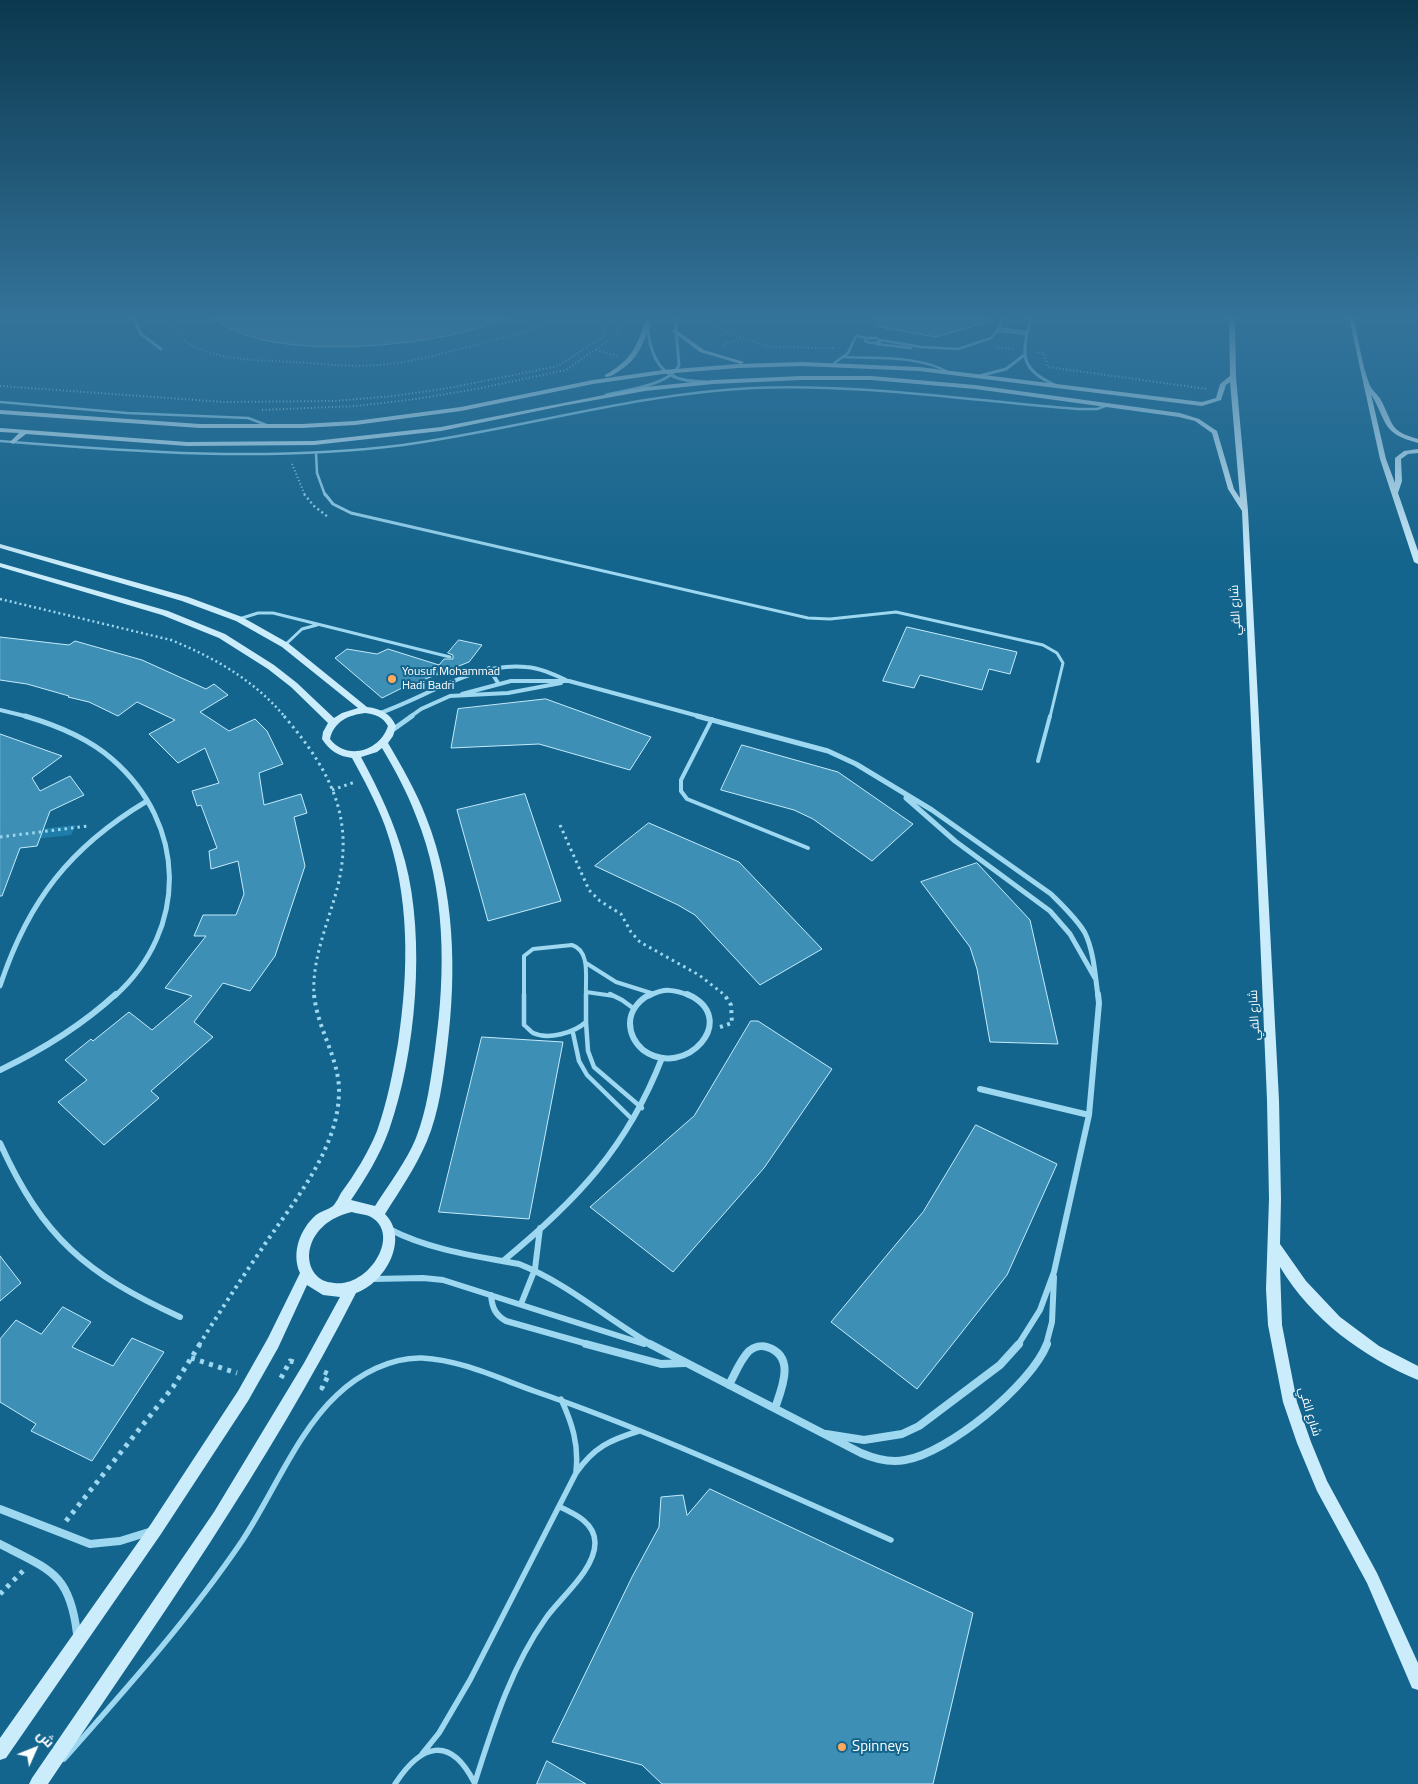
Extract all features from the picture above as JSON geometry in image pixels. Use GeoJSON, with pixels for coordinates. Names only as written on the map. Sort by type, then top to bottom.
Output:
{"type":"FeatureCollection","features":[{"type":"Feature","properties":{"kind":"street"},"geometry":{"type":"LineString","coordinates":[[0,412],[200,426],[271,427],[354,423],[461,409],[499,401]]}},
{"type":"Feature","properties":{"kind":"street"},"geometry":{"type":"LineString","coordinates":[[0,430],[148,442],[237,445],[357,440],[441,429],[578,401]]}},
{"type":"Feature","properties":{"kind":"street"},"geometry":{"type":"LineString","coordinates":[[1080,401],[1186,416],[1211,427],[1218,436],[1231,489],[1245,511]]}},
{"type":"Feature","properties":{"kind":"street"},"geometry":{"type":"LineString","coordinates":[[1178,401],[1202,404],[1211,401]]}},
{"type":"Feature","properties":{"kind":"street","name":"شارع الفي"},"geometry":{"type":"LineString","coordinates":[[1235,401],[1245,511],[1272,1090],[1274,1159],[1273,1289],[1280,1362],[1290,1402],[1304,1443],[1322,1486],[1372,1578],[1418,1682]]}},
{"type":"Feature","properties":{"kind":"street"},"geometry":{"type":"LineString","coordinates":[[1369,401],[1383,459],[1418,562]]}},
{"type":"Feature","properties":{"kind":"street"},"geometry":{"type":"LineString","coordinates":[[1379,401],[1387,426],[1403,436],[1418,441]]}},
{"type":"Feature","properties":{"kind":"street"},"geometry":{"type":"LineString","coordinates":[[13,442],[24,432]]}},
{"type":"Feature","properties":{"kind":"street"},"geometry":{"type":"LineString","coordinates":[[138,451],[148,442]]}},
{"type":"Feature","properties":{"kind":"street"},"geometry":{"type":"LineString","coordinates":[[1394,494],[1399,482],[1398,458],[1406,452],[1418,450]]}},
{"type":"Feature","properties":{"kind":"street"},"geometry":{"type":"LineString","coordinates":[[0,546],[185,599],[239,619],[285,645],[365,710]]}},
{"type":"Feature","properties":{"kind":"street"},"geometry":{"type":"LineString","coordinates":[[0,565],[165,613],[222,636],[272,667],[333,722]]}},
{"type":"Feature","properties":{"kind":"street"},"geometry":{"type":"LineString","coordinates":[[380,713],[423,696],[466,675],[489,668],[529,667],[555,674],[568,681]]}},
{"type":"Feature","properties":{"kind":"street"},"geometry":{"type":"LineString","coordinates":[[489,668],[498,684]]}},
{"type":"Feature","properties":{"kind":"street"},"geometry":{"type":"LineString","coordinates":[[391,731],[390,721],[380,713],[365,710],[347,714],[333,722],[326,733],[328,744],[338,752],[354,754],[371,750],[384,742],[391,731],[411,715],[430,704],[498,684],[524,680],[568,681],[828,751],[856,764],[949,822],[1050,894],[1063,906],[1084,932],[1090,947],[1097,983],[1099,1026],[1090,1115],[1054,1272],[1040,1310],[1024,1340],[1000,1365],[919,1426],[902,1434],[883,1439],[864,1440],[826,1434]]}},
{"type":"Feature","properties":{"kind":"street"},"geometry":{"type":"LineString","coordinates":[[462,694],[524,691],[568,681]]}},
{"type":"Feature","properties":{"kind":"street"},"geometry":{"type":"LineString","coordinates":[[0,710],[50,723],[90,742],[123,768],[147,801],[159,822],[167,844],[171,878],[165,917],[149,953],[127,983],[80,1025],[51,1044],[0,1070]]}},
{"type":"Feature","properties":{"kind":"street"},"geometry":{"type":"LineString","coordinates":[[378,1212],[402,1175],[424,1131],[436,1083],[444,1037],[447,994],[445,917],[434,850],[413,792],[384,742]]}},
{"type":"Feature","properties":{"kind":"street"},"geometry":{"type":"LineString","coordinates":[[338,1209],[360,1177],[383,1131],[404,1040],[411,960],[410,924],[400,859],[382,802],[354,754]]}},
{"type":"Feature","properties":{"kind":"street"},"geometry":{"type":"LineString","coordinates":[[898,791],[955,841],[1050,911],[1070,934],[1097,983]]}},
{"type":"Feature","properties":{"kind":"street"},"geometry":{"type":"LineString","coordinates":[[0,986],[11,953],[35,907],[69,859],[108,824],[147,801]]}},
{"type":"Feature","properties":{"kind":"street"},"geometry":{"type":"LineString","coordinates":[[675,989],[687,992],[697,998],[705,1007],[709,1017],[709,1028],[702,1043],[688,1054],[675,1058],[662,1058],[650,1055],[632,1040],[629,1018],[633,1008],[640,999],[651,993],[675,989]]}},
{"type":"Feature","properties":{"kind":"street"},"geometry":{"type":"LineString","coordinates":[[503,1261],[581,1192],[635,1121],[654,1083],[662,1058]]}},
{"type":"Feature","properties":{"kind":"street"},"geometry":{"type":"LineString","coordinates":[[980,1089],[1090,1115]]}},
{"type":"Feature","properties":{"kind":"street"},"geometry":{"type":"LineString","coordinates":[[0,1143],[12,1173],[29,1203],[50,1231],[77,1257],[107,1280],[142,1301],[180,1317]]}},
{"type":"Feature","properties":{"kind":"street"},"geometry":{"type":"LineString","coordinates":[[352,1206],[366,1207],[378,1212],[388,1229],[389,1244],[385,1260],[369,1279],[351,1289],[337,1291],[324,1289],[314,1283],[306,1274],[302,1262],[303,1249],[315,1225],[326,1215],[338,1209],[352,1206]]}},
{"type":"Feature","properties":{"kind":"street"},"geometry":{"type":"LineString","coordinates":[[522,1304],[535,1269],[540,1228]]}},
{"type":"Feature","properties":{"kind":"street"},"geometry":{"type":"LineString","coordinates":[[388,1229],[427,1247],[535,1269],[564,1285],[606,1317],[654,1347],[826,1434],[856,1452],[874,1459],[893,1461],[921,1455],[955,1436],[1003,1400],[1025,1380],[1043,1354],[1052,1323],[1054,1272]]}},
{"type":"Feature","properties":{"kind":"street"},"geometry":{"type":"LineString","coordinates":[[1274,1244],[1297,1281],[1332,1319],[1354,1338],[1418,1373]]}},
{"type":"Feature","properties":{"kind":"street"},"geometry":{"type":"LineString","coordinates":[[0,1752],[156,1529],[250,1384],[273,1343],[306,1274]]}},
{"type":"Feature","properties":{"kind":"street"},"geometry":{"type":"LineString","coordinates":[[369,1279],[423,1278],[442,1280],[654,1347]]}},
{"type":"Feature","properties":{"kind":"street"},"geometry":{"type":"LineString","coordinates":[[40,1784],[219,1517],[309,1368],[351,1289]]}},
{"type":"Feature","properties":{"kind":"street"},"geometry":{"type":"LineString","coordinates":[[491,1295],[491,1305],[495,1314],[502,1320],[646,1361],[666,1364],[685,1362]]}},
{"type":"Feature","properties":{"kind":"street"},"geometry":{"type":"LineString","coordinates":[[729,1385],[750,1350],[758,1346],[766,1346],[780,1354],[785,1361],[786,1370],[775,1408]]}},
{"type":"Feature","properties":{"kind":"street"},"geometry":{"type":"LineString","coordinates":[[0,1509],[90,1544],[122,1542],[156,1529]]}},
{"type":"Feature","properties":{"kind":"street"},"geometry":{"type":"LineString","coordinates":[[0,1544],[59,1577],[69,1590],[75,1606],[78,1640]]}},
{"type":"Feature","properties":{"kind":"lane"},"geometry":{"type":"LineString","coordinates":[[0,441],[138,451],[237,455],[316,453],[376,448],[440,439],[632,401]]}},
{"type":"Feature","properties":{"kind":"lane"},"geometry":{"type":"LineString","coordinates":[[992,401],[1068,409],[1097,409],[1108,405]]}},
{"type":"Feature","properties":{"kind":"lane"},"geometry":{"type":"LineString","coordinates":[[0,402],[127,412],[248,418],[271,427]]}},
{"type":"Feature","properties":{"kind":"lane"},"geometry":{"type":"LineString","coordinates":[[316,453],[319,481],[328,500],[339,509],[351,513],[808,618],[831,620],[874,612],[896,612],[1043,645],[1058,654],[1063,668],[1038,761]]}},
{"type":"Feature","properties":{"kind":"lane"},"geometry":{"type":"LineString","coordinates":[[239,619],[265,612],[450,658]]}},
{"type":"Feature","properties":{"kind":"lane"},"geometry":{"type":"LineString","coordinates":[[285,645],[302,629],[319,625]]}},
{"type":"Feature","properties":{"kind":"lane"},"geometry":{"type":"LineString","coordinates":[[712,719],[681,780],[681,791],[687,799],[808,848]]}},
{"type":"Feature","properties":{"kind":"lane"},"geometry":{"type":"LineString","coordinates":[[586,1022],[573,1032],[534,1034],[524,1025],[524,956],[533,949],[572,945],[583,952],[588,1050],[594,1067],[642,1108]]}},
{"type":"Feature","properties":{"kind":"lane"},"geometry":{"type":"LineString","coordinates":[[585,962],[622,985],[651,993]]}},
{"type":"Feature","properties":{"kind":"lane"},"geometry":{"type":"LineString","coordinates":[[586,992],[597,991],[612,994],[626,1001],[633,1008]]}},
{"type":"Feature","properties":{"kind":"lane"},"geometry":{"type":"LineString","coordinates":[[573,1032],[580,1061],[587,1076],[635,1121]]}},
{"type":"Feature","properties":{"kind":"lane"},"geometry":{"type":"LineString","coordinates":[[40,1784],[139,1675],[183,1622],[243,1539],[321,1412],[343,1389],[367,1372],[394,1362],[420,1358],[446,1361],[561,1400],[639,1431],[891,1540]]}},
{"type":"Feature","properties":{"kind":"lane"},"geometry":{"type":"LineString","coordinates":[[561,1400],[574,1426],[578,1457],[576,1472]]}},
{"type":"Feature","properties":{"kind":"lane"},"geometry":{"type":"LineString","coordinates":[[395,1784],[410,1763],[422,1754],[439,1733],[470,1680],[560,1507],[576,1472],[586,1460],[611,1440],[639,1431]]}},
{"type":"Feature","properties":{"kind":"lane"},"geometry":{"type":"LineString","coordinates":[[475,1783],[498,1713],[528,1647],[546,1618],[586,1569],[593,1557],[595,1542],[592,1529],[584,1519],[560,1507]]}},
{"type":"Feature","properties":{"kind":"lane"},"geometry":{"type":"LineString","coordinates":[[422,1754],[435,1750],[448,1751],[469,1768],[475,1783]]}},
{"type":"Feature","properties":{"kind":"path"},"geometry":{"type":"LineString","coordinates":[[213,401],[299,403],[322,401]]}},
{"type":"Feature","properties":{"kind":"path"},"geometry":{"type":"LineString","coordinates":[[261,410],[356,406],[397,401]]}},
{"type":"Feature","properties":{"kind":"path"},"geometry":{"type":"LineString","coordinates":[[0,599],[172,640],[210,656],[235,671],[270,702],[308,748],[330,783],[344,835],[345,855],[342,877],[318,953],[314,990],[320,1027],[334,1060],[338,1078],[336,1116],[330,1137],[309,1178],[229,1297],[173,1387],[57,1532]]}},
{"type":"Feature","properties":{"kind":"path"},"geometry":{"type":"LineString","coordinates":[[0,837],[108,824]]}},
{"type":"Feature","properties":{"kind":"path"},"geometry":{"type":"LineString","coordinates":[[560,825],[585,884],[594,896],[621,914],[631,932],[640,942],[712,984],[727,998],[731,1007],[732,1023],[726,1026],[709,1028]]}},
{"type":"Feature","properties":{"kind":"path"},"geometry":{"type":"LineString","coordinates":[[0,1594],[32,1562]]}},
{"type":"Feature","properties":{"kind":"shaded area"},"geometry":{"type":"Polygon","coordinates":[[[76,825],[71,835],[0,843],[0,833],[76,825]]]}},
{"type":"Feature","properties":{"kind":"building"},"geometry":{"type":"Polygon","coordinates":[[[907,627],[1017,652],[1010,674],[989,669],[982,690],[920,675],[914,688],[883,681],[907,627]]]}},
{"type":"Feature","properties":{"kind":"building"},"geometry":{"type":"Polygon","coordinates":[[[0,637],[69,645],[75,641],[142,660],[206,689],[214,684],[228,695],[200,712],[229,731],[255,719],[267,731],[283,764],[259,773],[264,805],[301,794],[307,813],[294,817],[305,866],[275,956],[250,991],[223,983],[194,1022],[213,1037],[151,1091],[159,1098],[104,1145],[58,1102],[87,1080],[65,1060],[91,1039],[93,1041],[129,1012],[152,1030],[192,996],[165,988],[206,936],[194,936],[203,915],[236,915],[244,894],[238,861],[211,869],[209,851],[217,848],[201,805],[197,806],[192,791],[219,783],[205,748],[178,763],[149,734],[175,720],[137,702],[118,716],[89,702],[27,684],[0,680],[0,637]]]}},
{"type":"Feature","properties":{"kind":"building","name":"Yousuf Mohammad Hadi Badri"},"geometry":{"type":"Polygon","coordinates":[[[459,640],[482,645],[469,662],[382,698],[335,658],[347,649],[377,654],[388,649],[439,665],[444,659],[453,659],[453,655],[448,653],[459,640]]]}},
{"type":"Feature","properties":{"kind":"building"},"geometry":{"type":"Polygon","coordinates":[[[546,699],[651,737],[630,770],[539,744],[451,748],[458,709],[546,699]]]}},
{"type":"Feature","properties":{"kind":"building"},"geometry":{"type":"Polygon","coordinates":[[[0,734],[62,756],[32,778],[40,791],[70,776],[84,795],[50,811],[37,846],[20,848],[2,896],[0,896],[0,734]]]}},
{"type":"Feature","properties":{"kind":"building"},"geometry":{"type":"Polygon","coordinates":[[[742,745],[838,772],[913,824],[872,861],[813,819],[794,810],[721,790],[742,745]]]}},
{"type":"Feature","properties":{"kind":"building"},"geometry":{"type":"Polygon","coordinates":[[[525,794],[561,901],[488,921],[457,810],[525,794]]]}},
{"type":"Feature","properties":{"kind":"building"},"geometry":{"type":"Polygon","coordinates":[[[649,823],[739,862],[822,949],[760,985],[695,915],[595,866],[649,823]]]}},
{"type":"Feature","properties":{"kind":"building"},"geometry":{"type":"Polygon","coordinates":[[[977,863],[1030,920],[1058,1044],[990,1042],[977,969],[970,947],[921,882],[977,863]]]}},
{"type":"Feature","properties":{"kind":"building"},"geometry":{"type":"Polygon","coordinates":[[[751,1021],[758,1021],[832,1069],[764,1168],[673,1272],[590,1207],[694,1116],[751,1021]]]}},
{"type":"Feature","properties":{"kind":"building"},"geometry":{"type":"Polygon","coordinates":[[[482,1037],[563,1042],[529,1219],[439,1212],[482,1037]]]}},
{"type":"Feature","properties":{"kind":"building"},"geometry":{"type":"Polygon","coordinates":[[[976,1125],[1057,1164],[1007,1275],[917,1389],[831,1322],[923,1212],[976,1125]]]}},
{"type":"Feature","properties":{"kind":"building"},"geometry":{"type":"Polygon","coordinates":[[[0,1256],[21,1283],[0,1301],[0,1256]]]}},
{"type":"Feature","properties":{"kind":"building"},"geometry":{"type":"Polygon","coordinates":[[[63,1307],[91,1322],[72,1347],[113,1366],[132,1338],[164,1352],[92,1461],[31,1431],[36,1424],[0,1402],[0,1339],[16,1320],[41,1334],[63,1307]]]}},
{"type":"Feature","properties":{"kind":"building"},"geometry":{"type":"Polygon","coordinates":[[[710,1489],[973,1613],[933,1784],[662,1784],[642,1765],[552,1742],[632,1577],[659,1527],[661,1497],[683,1495],[687,1515],[710,1489]]]}},
{"type":"Feature","properties":{"kind":"building"},"geometry":{"type":"Polygon","coordinates":[[[547,1761],[586,1784],[537,1784],[547,1761]]]}},
{"type":"Feature","properties":{"kind":"place","name":"Yousuf Mohammad Hadi Badri"},"geometry":{"type":"Point","coordinates":[392,679]}},
{"type":"Feature","properties":{"kind":"place","name":"Spinneys"},"geometry":{"type":"Point","coordinates":[842,1747]}}]}
